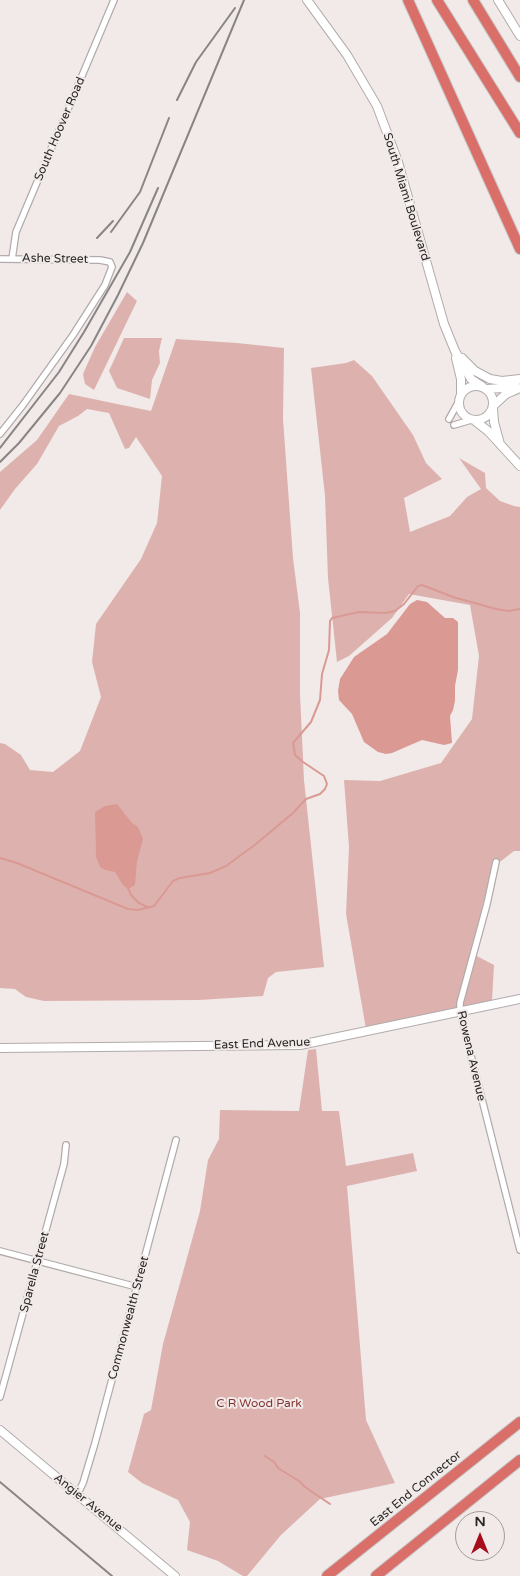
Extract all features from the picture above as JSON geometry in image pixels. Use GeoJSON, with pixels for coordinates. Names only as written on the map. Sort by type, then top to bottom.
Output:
{"type":"FeatureCollection","features":[{"type":"Feature","properties":{"kind":"highway"},"geometry":{"type":"LineString","coordinates":[[408,0],[520,249]]}},
{"type":"Feature","properties":{"kind":"highway"},"geometry":{"type":"LineString","coordinates":[[437,0],[520,133]]}},
{"type":"Feature","properties":{"kind":"highway"},"geometry":{"type":"LineString","coordinates":[[473,0],[520,77]]}},
{"type":"Feature","properties":{"kind":"highway","name":"East End Connector"},"geometry":{"type":"LineString","coordinates":[[327,1576],[520,1422]]}},
{"type":"Feature","properties":{"kind":"highway"},"geometry":{"type":"LineString","coordinates":[[376,1576],[520,1460]]}},
{"type":"Feature","properties":{"kind":"street","name":"South Hoover Road"},"geometry":{"type":"LineString","coordinates":[[12,259],[16,232],[114,0]]}},
{"type":"Feature","properties":{"kind":"street","name":"South Miami Boulevard"},"geometry":{"type":"LineString","coordinates":[[307,0],[336,38],[357,71],[384,124],[405,183],[440,311],[455,351],[468,375],[484,388]]}},
{"type":"Feature","properties":{"kind":"street"},"geometry":{"type":"LineString","coordinates":[[498,0],[520,36]]}},
{"type":"Feature","properties":{"kind":"street","name":"Ashe Street"},"geometry":{"type":"LineString","coordinates":[[0,259],[100,260],[110,262],[112,266],[105,285],[86,316],[37,387],[0,434]]}},
{"type":"Feature","properties":{"kind":"street","name":"South Miami Boulevard"},"geometry":{"type":"LineString","coordinates":[[455,351],[461,379],[460,398]]}},
{"type":"Feature","properties":{"kind":"street"},"geometry":{"type":"LineString","coordinates":[[455,351],[475,371],[484,377],[502,381],[520,379]]}},
{"type":"Feature","properties":{"kind":"street"},"geometry":{"type":"LineString","coordinates":[[449,418],[460,398],[470,387],[502,388],[520,379]]}},
{"type":"Feature","properties":{"kind":"street"},"geometry":{"type":"LineString","coordinates":[[484,388],[492,396],[494,422],[500,444]]}},
{"type":"Feature","properties":{"kind":"street"},"geometry":{"type":"LineString","coordinates":[[454,425],[486,418],[493,407],[506,394],[520,388]]}},
{"type":"Feature","properties":{"kind":"street"},"geometry":{"type":"LineString","coordinates":[[460,398],[462,412],[500,444],[520,466]]}},
{"type":"Feature","properties":{"kind":"street","name":"Rowena Avenue"},"geometry":{"type":"LineString","coordinates":[[496,862],[487,904],[460,1002],[460,1012],[520,1250]]}},
{"type":"Feature","properties":{"kind":"street","name":"East End Avenue"},"geometry":{"type":"LineString","coordinates":[[0,1048],[300,1045],[520,999]]}},
{"type":"Feature","properties":{"kind":"street","name":"Commonwealth Street"},"geometry":{"type":"LineString","coordinates":[[78,1494],[86,1475],[176,1140]]}},
{"type":"Feature","properties":{"kind":"street","name":"Sparella Street"},"geometry":{"type":"LineString","coordinates":[[0,1397],[64,1164],[66,1145]]}},
{"type":"Feature","properties":{"kind":"street"},"geometry":{"type":"LineString","coordinates":[[0,1251],[137,1287]]}},
{"type":"Feature","properties":{"kind":"street","name":"Angier Avenue"},"geometry":{"type":"LineString","coordinates":[[0,1430],[175,1576]]}},
{"type":"Feature","properties":{"kind":"green space"},"geometry":{"type":"Polygon","coordinates":[[[127,292],[137,301],[94,390],[85,384],[83,374],[95,347],[127,292]]]}},
{"type":"Feature","properties":{"kind":"green space"},"geometry":{"type":"Polygon","coordinates":[[[124,338],[162,338],[159,351],[160,363],[152,380],[150,399],[117,388],[109,371],[124,338]]]}},
{"type":"Feature","properties":{"kind":"green space"},"geometry":{"type":"Polygon","coordinates":[[[176,339],[284,348],[283,419],[293,558],[300,613],[300,694],[304,780],[324,967],[276,972],[268,978],[263,996],[199,1000],[44,1001],[26,997],[15,989],[0,988],[0,743],[5,744],[21,755],[30,770],[53,772],[80,751],[101,697],[92,662],[96,624],[141,559],[157,523],[162,476],[136,437],[129,448],[125,449],[109,413],[87,409],[59,426],[37,464],[0,510],[0,472],[37,440],[69,394],[151,411],[176,339]]]}},
{"type":"Feature","properties":{"kind":"green space"},"geometry":{"type":"Polygon","coordinates":[[[354,360],[372,376],[413,435],[426,463],[442,479],[404,498],[410,532],[450,516],[467,497],[481,489],[459,458],[485,473],[486,488],[500,501],[520,507],[520,851],[514,851],[492,868],[471,953],[494,965],[492,1001],[366,1029],[346,914],[349,847],[344,780],[380,781],[441,763],[472,719],[479,656],[470,605],[409,594],[392,618],[349,656],[337,662],[328,578],[325,496],[311,368],[354,360]]]}},
{"type":"Feature","properties":{"kind":"green space","name":"C R Wood Park"},"geometry":{"type":"Polygon","coordinates":[[[316,1049],[322,1111],[339,1111],[346,1166],[413,1153],[417,1171],[347,1186],[366,1420],[395,1483],[320,1499],[281,1535],[247,1576],[243,1576],[218,1561],[187,1550],[190,1522],[178,1500],[142,1483],[128,1472],[144,1414],[151,1410],[163,1344],[200,1211],[208,1160],[219,1139],[220,1110],[299,1111],[308,1050],[316,1049]]]}},
{"type":"Feature","properties":{"kind":"shaded area"},"geometry":{"type":"Polygon","coordinates":[[[417,600],[427,602],[445,618],[453,618],[458,622],[458,670],[455,701],[450,716],[452,743],[444,745],[422,740],[386,754],[378,752],[364,742],[352,714],[339,700],[340,679],[354,657],[387,634],[410,604],[417,600]]]}},
{"type":"Feature","properties":{"kind":"shaded area"},"geometry":{"type":"Polygon","coordinates":[[[117,804],[132,823],[138,827],[143,839],[137,862],[135,885],[128,889],[123,885],[115,872],[100,867],[96,857],[95,812],[105,806],[117,804]]]}},
{"type":"Feature","properties":{"kind":"waterway"},"geometry":{"type":"LineString","coordinates":[[0,858],[17,863],[128,909],[138,910],[154,906],[173,881],[210,873],[226,866],[256,844],[293,813],[306,799],[320,794],[325,789],[327,784],[324,776],[295,755],[293,743],[311,722],[320,700],[322,674],[329,650],[330,621],[332,618],[359,612],[385,613],[395,611],[404,604],[418,586],[422,585],[453,597],[496,609],[509,611],[520,609]]}},
{"type":"Feature","properties":{"kind":"waterway"},"geometry":{"type":"LineString","coordinates":[[128,888],[131,895],[139,903],[147,907]]}},
{"type":"Feature","properties":{"kind":"waterway"},"geometry":{"type":"LineString","coordinates":[[265,1456],[274,1462],[278,1468],[330,1504]]}},
{"type":"Feature","properties":{"kind":"railway"},"geometry":{"type":"LineString","coordinates":[[0,462],[19,443],[60,393],[91,346],[118,295],[143,243],[244,0]]}},
{"type":"Feature","properties":{"kind":"railway"},"geometry":{"type":"LineString","coordinates":[[177,100],[196,62],[235,8]]}},
{"type":"Feature","properties":{"kind":"railway"},"geometry":{"type":"LineString","coordinates":[[111,232],[140,192],[169,118]]}},
{"type":"Feature","properties":{"kind":"railway"},"geometry":{"type":"LineString","coordinates":[[0,448],[59,372],[84,332],[130,252],[158,188]]}},
{"type":"Feature","properties":{"kind":"railway"},"geometry":{"type":"LineString","coordinates":[[97,238],[113,221]]}},
{"type":"Feature","properties":{"kind":"railway"},"geometry":{"type":"LineString","coordinates":[[0,1482],[112,1576]]}}]}
